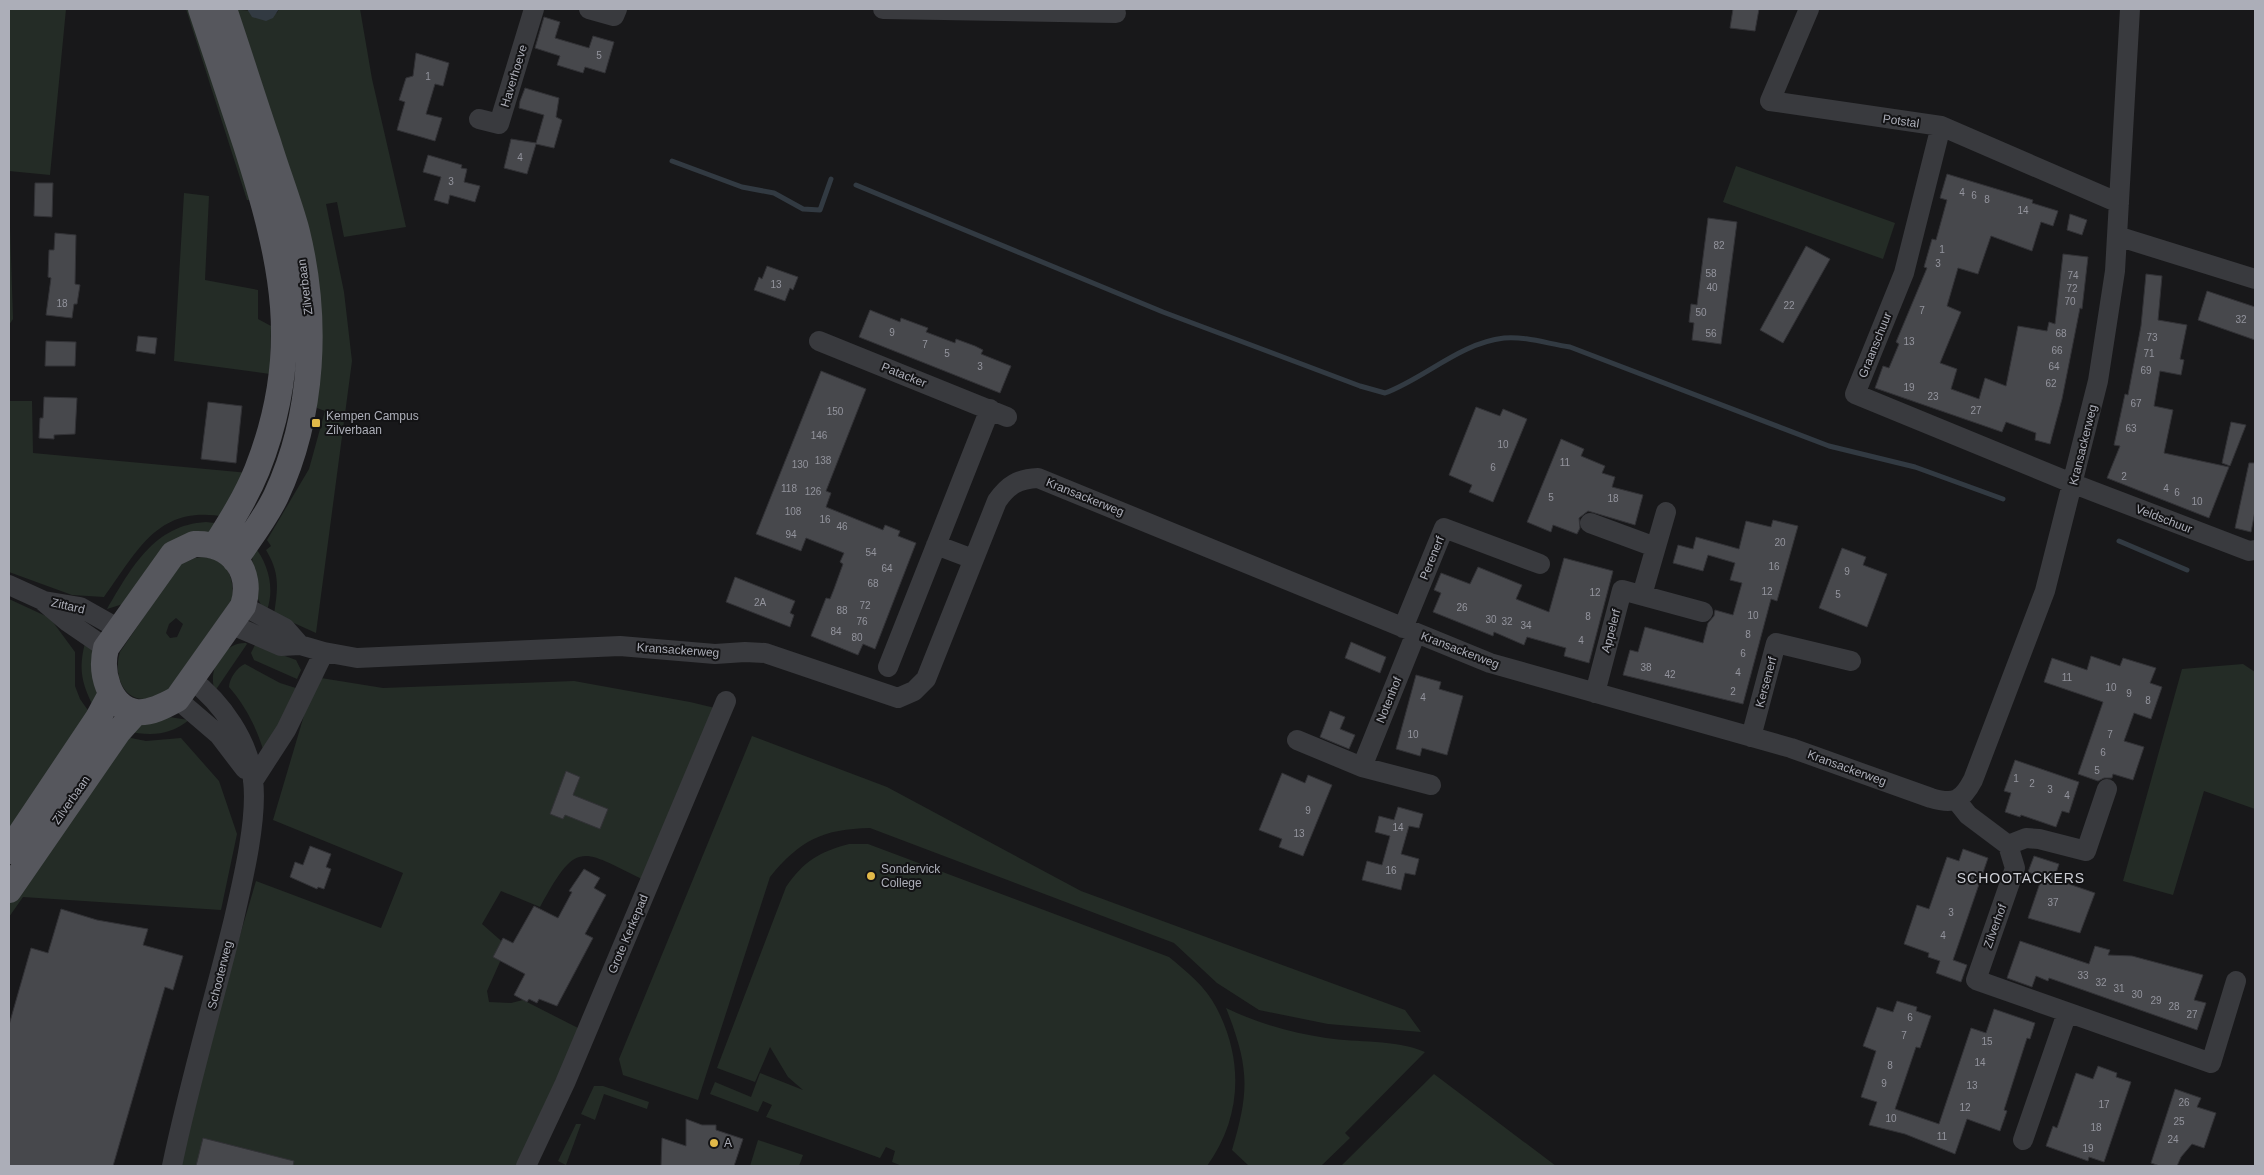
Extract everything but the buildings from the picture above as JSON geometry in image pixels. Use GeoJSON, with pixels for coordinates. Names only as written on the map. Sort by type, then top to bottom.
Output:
{"type":"FeatureCollection","features":[{"type":"Feature","properties":{"kind":"main road","name":"Zilverbaan"},"geometry":{"type":"LineString","coordinates":[[201,9],[268,215],[282,280],[284,318],[281,383],[276,410],[268,440],[241,504],[225,553]]}},
{"type":"Feature","properties":{"kind":"main road","name":"Zilverbaan"},"geometry":{"type":"LineString","coordinates":[[224,9],[296,231],[306,282],[310,355],[302,418],[293,451],[276,496],[225,553]]}},
{"type":"Feature","properties":{"kind":"main road"},"geometry":{"type":"LineString","coordinates":[[194,544],[225,553],[247,581],[247,594],[236,615],[184,689],[162,707],[136,712],[122,705],[111,694],[104,667],[113,638],[174,554],[194,544]]}},
{"type":"Feature","properties":{"kind":"main road","name":"Zilverbaan"},"geometry":{"type":"LineString","coordinates":[[9,851],[98,718],[111,694]]}},
{"type":"Feature","properties":{"kind":"main road","name":"Zilverbaan"},"geometry":{"type":"LineString","coordinates":[[9,890],[118,732],[136,712]]}},
{"type":"Feature","properties":{"kind":"street","name":"Haverhoeve"},"geometry":{"type":"LineString","coordinates":[[479,119],[499,124],[534,9]]}},
{"type":"Feature","properties":{"kind":"street"},"geometry":{"type":"LineString","coordinates":[[588,9],[614,16],[616,9]]}},
{"type":"Feature","properties":{"kind":"street"},"geometry":{"type":"LineString","coordinates":[[883,9],[1116,13]]}},
{"type":"Feature","properties":{"kind":"street","name":"Potstal"},"geometry":{"type":"LineString","coordinates":[[1809,9],[1770,101],[1940,126],[2119,203]]}},
{"type":"Feature","properties":{"kind":"street","name":"Kransackerweg"},"geometry":{"type":"LineString","coordinates":[[236,615],[281,646],[300,645],[357,658],[620,646],[715,654],[765,653],[898,698],[914,691],[926,679],[997,501],[1006,487],[1022,479],[1038,478],[1490,663],[1791,748],[1931,798],[1946,802],[1956,800],[1967,792],[1973,780],[2045,591],[2074,484],[2098,381],[2115,271],[2130,9]]}},
{"type":"Feature","properties":{"kind":"street","name":"Graanschuur"},"geometry":{"type":"LineString","coordinates":[[1940,126],[1904,273],[1855,394],[2074,484]]}},
{"type":"Feature","properties":{"kind":"street"},"geometry":{"type":"LineString","coordinates":[[2117,236],[2255,279]]}},
{"type":"Feature","properties":{"kind":"street","name":"Patacker"},"geometry":{"type":"LineString","coordinates":[[819,341],[999,413],[936,545],[888,667]]}},
{"type":"Feature","properties":{"kind":"street","name":"Veldschuur"},"geometry":{"type":"LineString","coordinates":[[2074,484],[2249,551],[2255,550]]}},
{"type":"Feature","properties":{"kind":"street"},"geometry":{"type":"LineString","coordinates":[[1642,595],[1666,512]]}},
{"type":"Feature","properties":{"kind":"street"},"geometry":{"type":"LineString","coordinates":[[1590,523],[1655,548]]}},
{"type":"Feature","properties":{"kind":"street","name":"Perenerf"},"geometry":{"type":"LineString","coordinates":[[1410,630],[1444,528],[1540,564]]}},
{"type":"Feature","properties":{"kind":"street"},"geometry":{"type":"LineString","coordinates":[[936,545],[973,559]]}},
{"type":"Feature","properties":{"kind":"street","name":"Zittard"},"geometry":{"type":"LineString","coordinates":[[9,585],[42,600],[80,607],[113,638]]}},
{"type":"Feature","properties":{"kind":"street","name":"Appelerf"},"geometry":{"type":"LineString","coordinates":[[1595,693],[1622,590],[1704,612]]}},
{"type":"Feature","properties":{"kind":"street","name":"Notenhof"},"geometry":{"type":"LineString","coordinates":[[1362,767],[1410,630]]}},
{"type":"Feature","properties":{"kind":"street","name":"Kersenerf"},"geometry":{"type":"LineString","coordinates":[[1751,737],[1776,643],[1851,661]]}},
{"type":"Feature","properties":{"kind":"street"},"geometry":{"type":"LineString","coordinates":[[184,689],[253,781],[286,730],[324,652]]}},
{"type":"Feature","properties":{"kind":"street","name":"Grote Kerkepad"},"geometry":{"type":"LineString","coordinates":[[526,1166],[565,1082],[726,701]]}},
{"type":"Feature","properties":{"kind":"street"},"geometry":{"type":"LineString","coordinates":[[1297,740],[1362,767],[1431,785]]}},
{"type":"Feature","properties":{"kind":"street","name":"Schooterweg"},"geometry":{"type":"LineString","coordinates":[[172,1166],[241,889],[250,830],[253,781]]}},
{"type":"Feature","properties":{"kind":"street"},"geometry":{"type":"LineString","coordinates":[[1956,800],[1968,815],[2008,845],[2026,838],[2040,839],[2086,852],[2107,789]]}},
{"type":"Feature","properties":{"kind":"street","name":"Zilverhof"},"geometry":{"type":"LineString","coordinates":[[2008,845],[2015,868],[1976,980],[2210,1063],[2236,982]]}},
{"type":"Feature","properties":{"kind":"street"},"geometry":{"type":"LineString","coordinates":[[2023,1140],[2067,1012]]}},
{"type":"Feature","properties":{"kind":"shaded area"},"geometry":{"type":"Polygon","coordinates":[[[9,9],[66,9],[50,175],[9,171],[9,9]]]}},
{"type":"Feature","properties":{"kind":"shaded area"},"geometry":{"type":"Polygon","coordinates":[[[186,9],[197,9],[259,201],[247,200],[186,9]]]}},
{"type":"Feature","properties":{"kind":"shaded area"},"geometry":{"type":"Polygon","coordinates":[[[229,9],[277,13],[279,9],[360,9],[372,79],[406,227],[344,237],[337,202],[326,204],[344,292],[352,361],[316,633],[274,614],[277,581],[274,566],[266,550],[271,546],[267,540],[309,469],[325,411],[317,408],[316,346],[229,9]]]}},
{"type":"Feature","properties":{"kind":"shaded area"},"geometry":{"type":"Polygon","coordinates":[[[247,9],[279,9],[273,18],[266,21],[252,17],[247,9]]]}},
{"type":"Feature","properties":{"kind":"shaded area"},"geometry":{"type":"Polygon","coordinates":[[[1736,166],[1895,223],[1883,259],[1723,202],[1736,166]]]}},
{"type":"Feature","properties":{"kind":"shaded area"},"geometry":{"type":"Polygon","coordinates":[[[184,193],[209,196],[205,280],[258,290],[258,319],[271,326],[270,374],[174,361],[184,193]]]}},
{"type":"Feature","properties":{"kind":"shaded area"},"geometry":{"type":"Polygon","coordinates":[[[9,195],[13,319],[9,325],[9,195]]]}},
{"type":"Feature","properties":{"kind":"shaded area"},"geometry":{"type":"Polygon","coordinates":[[[9,401],[32,401],[33,453],[249,473],[226,517],[203,515],[183,517],[167,524],[140,547],[104,597],[72,595],[9,572],[9,401]]]}},
{"type":"Feature","properties":{"kind":"shaded area"},"geometry":{"type":"Polygon","coordinates":[[[206,522],[223,524],[123,604],[107,609],[136,564],[158,540],[172,531],[188,525],[206,522]]]}},
{"type":"Feature","properties":{"kind":"shaded area"},"geometry":{"type":"Polygon","coordinates":[[[254,546],[263,560],[269,576],[270,593],[267,610],[258,599],[253,581],[252,561],[254,546]]]}},
{"type":"Feature","properties":{"kind":"shaded area"},"geometry":{"type":"Polygon","coordinates":[[[195,558],[211,558],[223,565],[230,575],[233,598],[164,696],[146,699],[136,698],[124,689],[121,682],[118,667],[120,652],[179,565],[195,558]],[[176,618],[169,624],[166,633],[170,638],[177,637],[183,624],[176,618]]]}},
{"type":"Feature","properties":{"kind":"shaded area"},"geometry":{"type":"Polygon","coordinates":[[[9,599],[50,618],[75,652],[75,686],[80,699],[92,716],[9,833],[9,599]]]}},
{"type":"Feature","properties":{"kind":"shaded area"},"geometry":{"type":"Polygon","coordinates":[[[85,643],[91,648],[94,656],[99,696],[94,708],[82,677],[85,643]]]}},
{"type":"Feature","properties":{"kind":"shaded area"},"geometry":{"type":"Polygon","coordinates":[[[246,643],[215,691],[213,675],[219,659],[230,647],[246,643]]]}},
{"type":"Feature","properties":{"kind":"shaded area"},"geometry":{"type":"Polygon","coordinates":[[[255,645],[296,660],[301,670],[297,679],[254,660],[251,653],[255,645]]]}},
{"type":"Feature","properties":{"kind":"shaded area"},"geometry":{"type":"Polygon","coordinates":[[[245,664],[280,683],[302,690],[268,767],[262,745],[253,724],[243,705],[229,687],[230,680],[234,674],[245,664]]]}},
{"type":"Feature","properties":{"kind":"shaded area"},"geometry":{"type":"Polygon","coordinates":[[[2243,664],[2255,672],[2255,809],[2204,791],[2173,895],[2123,881],[2182,669],[2243,664]]]}},
{"type":"Feature","properties":{"kind":"shaded area"},"geometry":{"type":"Polygon","coordinates":[[[321,678],[383,688],[574,681],[715,708],[646,881],[607,862],[594,857],[583,856],[573,860],[563,869],[540,907],[501,891],[482,924],[507,946],[487,991],[489,1002],[511,1003],[523,1000],[580,1029],[517,1166],[179,1166],[196,1085],[256,881],[381,928],[403,873],[273,820],[313,685],[321,678]]]}},
{"type":"Feature","properties":{"kind":"shaded area"},"geometry":{"type":"Polygon","coordinates":[[[169,717],[189,720],[167,732],[143,734],[126,731],[131,726],[169,717]]]}},
{"type":"Feature","properties":{"kind":"shaded area"},"geometry":{"type":"Polygon","coordinates":[[[121,736],[146,741],[181,738],[219,781],[237,834],[221,910],[23,897],[9,917],[9,897],[121,736]]]}},
{"type":"Feature","properties":{"kind":"shaded area"},"geometry":{"type":"Polygon","coordinates":[[[752,736],[887,787],[1081,891],[1405,1010],[1421,1032],[1328,1024],[1259,1010],[1217,983],[1174,943],[870,828],[839,831],[814,839],[792,854],[770,877],[698,1100],[623,1075],[619,1059],[752,736]]]}},
{"type":"Feature","properties":{"kind":"shaded area"},"geometry":{"type":"Polygon","coordinates":[[[849,844],[868,844],[1169,957],[1189,974],[1207,993],[1216,1007],[1225,1027],[1235,1068],[1233,1108],[1219,1148],[1207,1166],[902,1166],[892,1162],[895,1151],[886,1147],[880,1158],[766,1117],[772,1105],[763,1101],[758,1112],[710,1094],[715,1082],[751,1097],[760,1073],[803,1090],[788,1077],[770,1047],[755,1082],[717,1068],[786,887],[799,870],[813,859],[829,850],[849,844]]]}},
{"type":"Feature","properties":{"kind":"shaded area"},"geometry":{"type":"Polygon","coordinates":[[[1226,1008],[1274,1027],[1313,1036],[1401,1045],[1425,1052],[1345,1133],[1350,1138],[1321,1166],[1249,1166],[1232,1150],[1242,1111],[1244,1078],[1239,1046],[1226,1008]]]}},
{"type":"Feature","properties":{"kind":"shaded area"},"geometry":{"type":"Polygon","coordinates":[[[1434,1074],[1556,1166],[1341,1166],[1434,1074]]]}},
{"type":"Feature","properties":{"kind":"shaded area"},"geometry":{"type":"Polygon","coordinates":[[[594,1086],[603,1086],[649,1102],[647,1109],[604,1094],[595,1120],[581,1114],[594,1086]]]}},
{"type":"Feature","properties":{"kind":"shaded area"},"geometry":{"type":"Polygon","coordinates":[[[576,1124],[581,1124],[566,1165],[558,1161],[576,1124]]]}},
{"type":"Feature","properties":{"kind":"shaded area"},"geometry":{"type":"Polygon","coordinates":[[[758,1140],[803,1155],[799,1166],[750,1166],[758,1140]]]}},
{"type":"Feature","properties":{"kind":"waterway"},"geometry":{"type":"LineString","coordinates":[[672,161],[742,187],[774,193],[803,209],[820,210],[831,179]]}},
{"type":"Feature","properties":{"kind":"waterway"},"geometry":{"type":"LineString","coordinates":[[856,185],[1163,312],[1360,386],[1385,393],[1400,387],[1472,347],[1504,338],[1529,339],[1570,347],[1829,446],[1915,467],[2003,499]]}},
{"type":"Feature","properties":{"kind":"waterway"},"geometry":{"type":"LineString","coordinates":[[2119,541],[2187,570]]}},
{"type":"Feature","properties":{"kind":"place","name":"Kempen Campus Zilverbaan"},"geometry":{"type":"Point","coordinates":[316,423]}},
{"type":"Feature","properties":{"kind":"place","name":"Sondervick College"},"geometry":{"type":"Point","coordinates":[871,876]}},
{"type":"Feature","properties":{"kind":"place","name":"A"},"geometry":{"type":"Point","coordinates":[714,1143]}},
{"type":"Feature","properties":{"kind":"district","name":"SCHOOTACKERS"},"geometry":{"type":"Point","coordinates":[2021,878]}}]}
